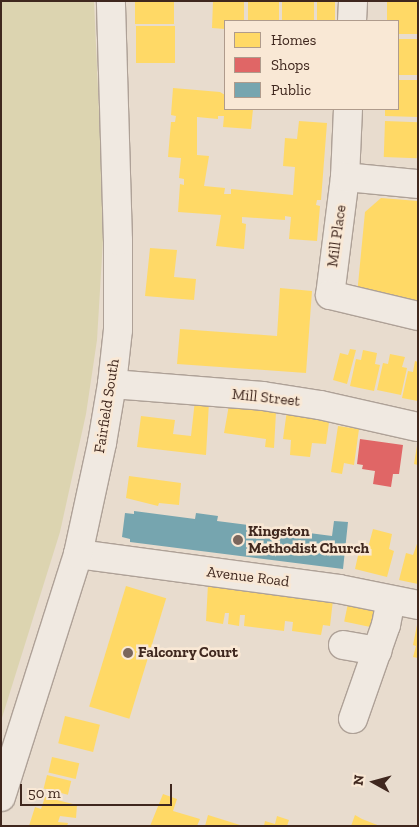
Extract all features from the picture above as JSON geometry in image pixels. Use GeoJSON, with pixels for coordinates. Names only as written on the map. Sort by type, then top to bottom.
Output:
{"type":"FeatureCollection","features":[{"type":"Feature","properties":{"kind":"street","name":"Fairfield South"},"geometry":{"type":"LineString","coordinates":[[1,797],[78,554],[102,443],[112,384],[118,330],[118,241],[111,1]]}},
{"type":"Feature","properties":{"kind":"street"},"geometry":{"type":"LineString","coordinates":[[352,20],[353,1]]}},
{"type":"Feature","properties":{"kind":"street","name":"Mill Place"},"geometry":{"type":"LineString","coordinates":[[348,110],[344,177],[330,295],[418,316]]}},
{"type":"Feature","properties":{"kind":"street"},"geometry":{"type":"LineString","coordinates":[[344,177],[418,184]]}},
{"type":"Feature","properties":{"kind":"street","name":"Mill Street"},"geometry":{"type":"LineString","coordinates":[[112,384],[263,396],[320,405],[418,427]]}},
{"type":"Feature","properties":{"kind":"street","name":"Avenue Road"},"geometry":{"type":"LineString","coordinates":[[78,554],[339,589],[418,605]]}},
{"type":"Feature","properties":{"kind":"street"},"geometry":{"type":"LineString","coordinates":[[353,719],[377,651],[391,600]]}},
{"type":"Feature","properties":{"kind":"street"},"geometry":{"type":"LineString","coordinates":[[343,645],[377,651]]}},
{"type":"Feature","properties":{"kind":"shaded area"},"geometry":{"type":"Polygon","coordinates":[[[1,1],[94,1],[104,223],[97,340],[86,414],[60,532],[1,721],[1,1]]]}},
{"type":"Feature","properties":{"kind":"building: Homes"},"geometry":{"type":"Polygon","coordinates":[[[135,1],[174,1],[174,24],[135,24],[135,1]]]}},
{"type":"Feature","properties":{"kind":"building: Homes"},"geometry":{"type":"Polygon","coordinates":[[[213,1],[244,1],[244,20],[224,20],[224,29],[212,28],[213,1]]]}},
{"type":"Feature","properties":{"kind":"building: Homes"},"geometry":{"type":"Polygon","coordinates":[[[248,1],[279,1],[279,20],[248,20],[248,1]]]}},
{"type":"Feature","properties":{"kind":"building: Homes"},"geometry":{"type":"Polygon","coordinates":[[[282,1],[314,1],[314,20],[282,20],[282,1]]]}},
{"type":"Feature","properties":{"kind":"building: Homes"},"geometry":{"type":"Polygon","coordinates":[[[317,1],[335,1],[335,20],[317,20],[317,1]]]}},
{"type":"Feature","properties":{"kind":"building: Homes"},"geometry":{"type":"Polygon","coordinates":[[[387,1],[418,1],[418,34],[399,34],[399,20],[387,20],[387,1]]]}},
{"type":"Feature","properties":{"kind":"building: Homes"},"geometry":{"type":"Polygon","coordinates":[[[136,26],[175,26],[175,63],[136,63],[136,26]]]}},
{"type":"Feature","properties":{"kind":"building: Homes"},"geometry":{"type":"Polygon","coordinates":[[[399,39],[418,39],[418,75],[399,75],[399,39]]]}},
{"type":"Feature","properties":{"kind":"building: Homes"},"geometry":{"type":"Polygon","coordinates":[[[399,80],[418,80],[418,117],[385,116],[385,110],[399,110],[399,80]]]}},
{"type":"Feature","properties":{"kind":"building: Homes"},"geometry":{"type":"Polygon","coordinates":[[[173,88],[220,92],[224,94],[224,110],[253,110],[251,129],[223,127],[224,116],[218,116],[218,119],[197,117],[197,155],[209,156],[204,186],[225,188],[224,194],[231,194],[231,189],[293,195],[295,167],[283,166],[285,138],[297,139],[299,121],[327,123],[321,200],[317,200],[316,205],[320,206],[317,241],[289,239],[291,217],[285,216],[285,220],[242,217],[242,223],[246,224],[244,249],[216,246],[221,215],[178,212],[180,184],[184,185],[184,179],[179,178],[181,158],[168,157],[171,122],[175,122],[176,116],[171,115],[173,88]]]}},
{"type":"Feature","properties":{"kind":"building: Homes"},"geometry":{"type":"Polygon","coordinates":[[[385,121],[418,122],[417,158],[384,157],[385,121]]]}},
{"type":"Feature","properties":{"kind":"building: Homes"},"geometry":{"type":"Polygon","coordinates":[[[381,198],[418,201],[418,299],[415,302],[357,295],[365,212],[381,198]]]}},
{"type":"Feature","properties":{"kind":"building: Homes"},"geometry":{"type":"Polygon","coordinates":[[[150,248],[177,250],[174,277],[196,279],[194,300],[145,296],[150,248]]]}},
{"type":"Feature","properties":{"kind":"building: Homes"},"geometry":{"type":"Polygon","coordinates":[[[280,288],[312,291],[306,373],[177,364],[180,329],[277,336],[280,288]]]}},
{"type":"Feature","properties":{"kind":"building: Homes"},"geometry":{"type":"Polygon","coordinates":[[[350,349],[356,350],[347,384],[333,380],[340,353],[348,355],[350,349]]]}},
{"type":"Feature","properties":{"kind":"building: Homes"},"geometry":{"type":"Polygon","coordinates":[[[363,350],[377,353],[375,364],[380,365],[374,391],[350,386],[356,359],[361,360],[363,350]]]}},
{"type":"Feature","properties":{"kind":"building: Homes"},"geometry":{"type":"Polygon","coordinates":[[[390,354],[405,357],[402,367],[407,368],[401,395],[377,390],[383,363],[388,364],[390,354]]]}},
{"type":"Feature","properties":{"kind":"building: Homes"},"geometry":{"type":"Polygon","coordinates":[[[415,361],[418,362],[418,401],[402,398],[408,371],[413,372],[415,361]]]}},
{"type":"Feature","properties":{"kind":"building: Homes"},"geometry":{"type":"Polygon","coordinates":[[[195,400],[209,402],[206,455],[137,447],[141,416],[175,420],[173,434],[191,436],[195,400]]]}},
{"type":"Feature","properties":{"kind":"building: Homes"},"geometry":{"type":"Polygon","coordinates":[[[229,405],[276,412],[274,448],[265,447],[266,439],[224,433],[229,405]]]}},
{"type":"Feature","properties":{"kind":"building: Homes"},"geometry":{"type":"Polygon","coordinates":[[[287,410],[330,415],[326,444],[312,443],[310,457],[290,455],[291,440],[283,439],[287,410]]]}},
{"type":"Feature","properties":{"kind":"building: Homes"},"geometry":{"type":"Polygon","coordinates":[[[338,426],[359,429],[354,465],[344,463],[342,474],[331,472],[338,426]]]}},
{"type":"Feature","properties":{"kind":"building: Homes"},"geometry":{"type":"Polygon","coordinates":[[[418,446],[418,465],[414,464],[418,446]]]}},
{"type":"Feature","properties":{"kind":"building: Homes"},"geometry":{"type":"Polygon","coordinates":[[[129,476],[181,483],[179,505],[159,503],[158,506],[126,498],[129,476]]]}},
{"type":"Feature","properties":{"kind":"building: Homes"},"geometry":{"type":"Polygon","coordinates":[[[373,529],[392,534],[389,549],[394,551],[387,577],[355,569],[361,542],[369,544],[373,529]]]}},
{"type":"Feature","properties":{"kind":"building: Homes"},"geometry":{"type":"Polygon","coordinates":[[[418,541],[418,584],[399,580],[406,553],[413,555],[418,541]]]}},
{"type":"Feature","properties":{"kind":"building: Homes"},"geometry":{"type":"Polygon","coordinates":[[[208,584],[333,600],[330,626],[323,625],[321,635],[292,631],[293,622],[285,621],[284,631],[244,626],[245,615],[240,615],[239,626],[228,624],[229,613],[225,613],[223,624],[206,621],[208,584]]]}},
{"type":"Feature","properties":{"kind":"building: Homes","name":"Falconry Court"},"geometry":{"type":"Polygon","coordinates":[[[126,586],[166,598],[129,719],[89,706],[126,586]]]}},
{"type":"Feature","properties":{"kind":"building: Homes"},"geometry":{"type":"Polygon","coordinates":[[[350,594],[383,601],[377,628],[344,621],[350,594]]]}},
{"type":"Feature","properties":{"kind":"building: Homes"},"geometry":{"type":"Polygon","coordinates":[[[417,625],[418,658],[413,657],[416,646],[413,645],[417,625]]]}},
{"type":"Feature","properties":{"kind":"building: Homes"},"geometry":{"type":"Polygon","coordinates":[[[65,716],[100,725],[93,752],[58,743],[65,716]]]}},
{"type":"Feature","properties":{"kind":"building: Homes"},"geometry":{"type":"Polygon","coordinates":[[[52,757],[79,763],[76,779],[48,773],[52,757]]]}},
{"type":"Feature","properties":{"kind":"building: Homes"},"geometry":{"type":"Polygon","coordinates":[[[47,775],[71,781],[68,795],[44,789],[47,775]]]}},
{"type":"Feature","properties":{"kind":"building: Homes"},"geometry":{"type":"Polygon","coordinates":[[[163,794],[177,799],[173,811],[200,819],[197,826],[150,826],[163,794]]]}},
{"type":"Feature","properties":{"kind":"building: Homes"},"geometry":{"type":"Polygon","coordinates":[[[45,797],[77,805],[76,818],[60,816],[58,822],[68,823],[67,826],[29,826],[35,807],[41,809],[45,797]]]}},
{"type":"Feature","properties":{"kind":"building: Homes"},"geometry":{"type":"Polygon","coordinates":[[[208,815],[240,825],[240,826],[205,826],[208,815]]]}},
{"type":"Feature","properties":{"kind":"building: Homes"},"geometry":{"type":"Polygon","coordinates":[[[355,815],[362,819],[380,826],[351,826],[355,815]]]}},
{"type":"Feature","properties":{"kind":"building: Homes"},"geometry":{"type":"Polygon","coordinates":[[[277,816],[289,820],[287,826],[264,826],[265,821],[275,824],[277,816]]]}},
{"type":"Feature","properties":{"kind":"building: Shops"},"geometry":{"type":"Polygon","coordinates":[[[360,439],[403,445],[399,474],[393,474],[391,487],[373,484],[375,471],[362,469],[363,465],[357,464],[360,439]]]}},
{"type":"Feature","properties":{"kind":"building: Public","name":"Kingston Methodist Church"},"geometry":{"type":"Polygon","coordinates":[[[134,511],[195,519],[196,513],[218,516],[217,521],[332,536],[334,521],[348,522],[343,569],[130,542],[130,539],[122,537],[125,513],[134,514],[134,511]]]}},
{"type":"Feature","properties":{"kind":"place","name":"Kingston Methodist Church"},"geometry":{"type":"Point","coordinates":[238,540]}},
{"type":"Feature","properties":{"kind":"place","name":"Falconry Court"},"geometry":{"type":"Point","coordinates":[128,653]}}]}
